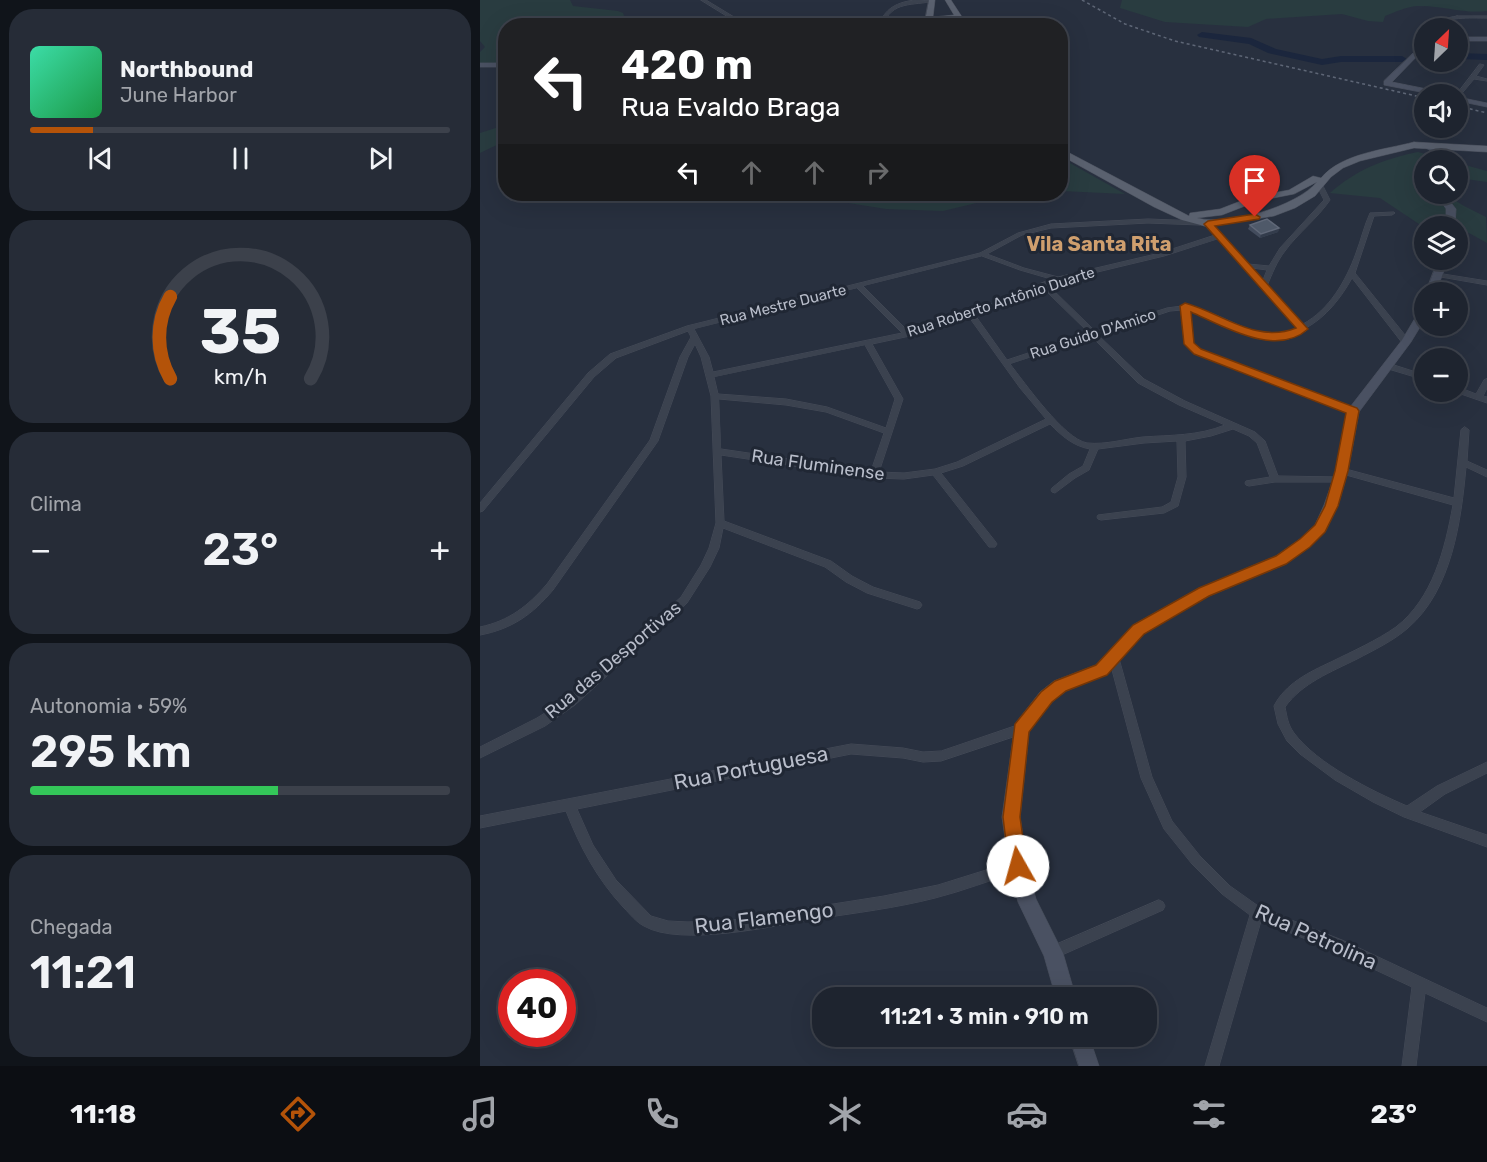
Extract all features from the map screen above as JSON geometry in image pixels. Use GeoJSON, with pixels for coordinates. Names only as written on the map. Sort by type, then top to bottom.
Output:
{"type":"FeatureCollection","features":[{"type":"Feature","properties":{"kind":"main road"},"geometry":{"type":"LineString","coordinates":[[948,0],[959,18]]}},
{"type":"Feature","properties":{"kind":"main road"},"geometry":{"type":"LineString","coordinates":[[929,18],[932,1]]}},
{"type":"Feature","properties":{"kind":"main road"},"geometry":{"type":"LineString","coordinates":[[1068,148],[1184,213],[1202,215],[1222,212],[1235,206],[1302,188],[1330,166],[1356,153],[1396,143],[1430,142],[1487,148]]}},
{"type":"Feature","properties":{"kind":"main road"},"geometry":{"type":"LineString","coordinates":[[1068,155],[1158,205],[1204,224],[1237,221],[1274,213],[1291,206],[1304,200],[1340,166],[1357,159],[1414,145],[1487,148]]}},
{"type":"Feature","properties":{"kind":"main road"},"geometry":{"type":"LineString","coordinates":[[1235,206],[1261,200],[1270,205],[1237,221]]}},
{"type":"Feature","properties":{"kind":"street"},"geometry":{"type":"LineString","coordinates":[[703,0],[734,18]]}},
{"type":"Feature","properties":{"kind":"street"},"geometry":{"type":"LineString","coordinates":[[882,18],[893,7],[918,0],[932,1]]}},
{"type":"Feature","properties":{"kind":"street"},"geometry":{"type":"LineString","coordinates":[[1468,19],[1487,17]]}},
{"type":"Feature","properties":{"kind":"street"},"geometry":{"type":"LineString","coordinates":[[1468,39],[1487,39]]}},
{"type":"Feature","properties":{"kind":"street"},"geometry":{"type":"LineString","coordinates":[[1414,55],[1388,83],[1414,89]]}},
{"type":"Feature","properties":{"kind":"street"},"geometry":{"type":"LineString","coordinates":[[1467,84],[1482,64]]}},
{"type":"Feature","properties":{"kind":"street"},"geometry":{"type":"LineString","coordinates":[[480,65],[498,65]]}},
{"type":"Feature","properties":{"kind":"street"},"geometry":{"type":"LineString","coordinates":[[1473,76],[1487,80]]}},
{"type":"Feature","properties":{"kind":"street"},"geometry":{"type":"LineString","coordinates":[[1468,100],[1487,105]]}},
{"type":"Feature","properties":{"kind":"street"},"geometry":{"type":"LineString","coordinates":[[1429,146],[1435,150]]}},
{"type":"Feature","properties":{"kind":"street"},"geometry":{"type":"LineString","coordinates":[[1264,286],[1271,268],[1285,246],[1314,218],[1327,200],[1320,186]]}},
{"type":"Feature","properties":{"kind":"street"},"geometry":{"type":"LineString","coordinates":[[1150,221],[1158,205]]}},
{"type":"Feature","properties":{"kind":"street"},"geometry":{"type":"LineString","coordinates":[[1353,411],[1197,351],[1189,344],[1185,306],[1253,334],[1283,337],[1302,329],[1318,316],[1345,284],[1371,214],[1392,213]]}},
{"type":"Feature","properties":{"kind":"street","name":"Rua Mestre Duarte"},"geometry":{"type":"LineString","coordinates":[[480,509],[602,364],[626,350],[982,254],[1020,234],[1038,228],[1150,221],[1204,224]]}},
{"type":"Feature","properties":{"kind":"street"},"geometry":{"type":"LineString","coordinates":[[1204,224],[1219,236],[1302,329]]}},
{"type":"Feature","properties":{"kind":"street","name":"Rua Roberto Antônio Duarte"},"geometry":{"type":"LineString","coordinates":[[711,375],[907,334],[970,314],[1058,279],[1162,255],[1219,236]]}},
{"type":"Feature","properties":{"kind":"street"},"geometry":{"type":"LineString","coordinates":[[982,254],[1058,279]]}},
{"type":"Feature","properties":{"kind":"street"},"geometry":{"type":"LineString","coordinates":[[1246,266],[1271,268]]}},
{"type":"Feature","properties":{"kind":"street"},"geometry":{"type":"LineString","coordinates":[[1435,282],[1439,270]]}},
{"type":"Feature","properties":{"kind":"street"},"geometry":{"type":"LineString","coordinates":[[1351,273],[1406,342]]}},
{"type":"Feature","properties":{"kind":"street"},"geometry":{"type":"LineString","coordinates":[[1437,275],[1487,283]]}},
{"type":"Feature","properties":{"kind":"street"},"geometry":{"type":"LineString","coordinates":[[860,286],[907,334]]}},
{"type":"Feature","properties":{"kind":"street"},"geometry":{"type":"LineString","coordinates":[[1045,286],[1141,381],[1182,403],[1252,434],[1261,441],[1275,479]]}},
{"type":"Feature","properties":{"kind":"street","name":"Rua Guido D'Amico"},"geometry":{"type":"LineString","coordinates":[[1006,363],[1093,333],[1185,306]]}},
{"type":"Feature","properties":{"kind":"street"},"geometry":{"type":"LineString","coordinates":[[970,314],[1051,420],[1073,442],[1095,447],[1145,440],[1181,440],[1205,436],[1234,426]]}},
{"type":"Feature","properties":{"kind":"street"},"geometry":{"type":"LineString","coordinates":[[1063,987],[1053,953],[1027,902],[1018,866],[1011,817],[1021,729],[1046,697],[1060,686],[1101,670],[1138,629],[1204,592],[1281,560],[1305,543],[1320,528],[1331,506],[1340,475],[1353,411],[1414,329]]}},
{"type":"Feature","properties":{"kind":"street"},"geometry":{"type":"LineString","coordinates":[[480,631],[496,629],[520,618],[537,603],[654,441],[692,332]]}},
{"type":"Feature","properties":{"kind":"street","name":"Rua das Desportivas"},"geometry":{"type":"LineString","coordinates":[[480,753],[541,722],[571,702],[684,600],[714,548],[720,523],[715,396],[711,375],[692,332]]}},
{"type":"Feature","properties":{"kind":"street"},"geometry":{"type":"LineString","coordinates":[[867,342],[899,399],[898,408],[887,431],[874,475]]}},
{"type":"Feature","properties":{"kind":"street"},"geometry":{"type":"LineString","coordinates":[[1388,366],[1414,374]]}},
{"type":"Feature","properties":{"kind":"street"},"geometry":{"type":"LineString","coordinates":[[1478,397],[1487,382]]}},
{"type":"Feature","properties":{"kind":"street"},"geometry":{"type":"LineString","coordinates":[[1468,394],[1487,400]]}},
{"type":"Feature","properties":{"kind":"street"},"geometry":{"type":"LineString","coordinates":[[715,396],[786,402],[827,410],[887,431]]}},
{"type":"Feature","properties":{"kind":"street","name":"Rua Fluminense"},"geometry":{"type":"LineString","coordinates":[[717,451],[874,475],[904,476],[935,472],[960,464],[1051,420]]}},
{"type":"Feature","properties":{"kind":"street"},"geometry":{"type":"LineString","coordinates":[[1465,430],[1459,503],[1451,544],[1426,598],[1410,619],[1389,636],[1303,682],[1287,693],[1280,706],[1283,724],[1296,743],[1320,764],[1408,813],[1487,842]]}},
{"type":"Feature","properties":{"kind":"street"},"geometry":{"type":"LineString","coordinates":[[1101,517],[1164,510],[1175,504],[1182,477],[1181,440]]}},
{"type":"Feature","properties":{"kind":"street"},"geometry":{"type":"LineString","coordinates":[[1055,490],[1086,468],[1095,447]]}},
{"type":"Feature","properties":{"kind":"street"},"geometry":{"type":"LineString","coordinates":[[1462,462],[1487,474]]}},
{"type":"Feature","properties":{"kind":"street"},"geometry":{"type":"LineString","coordinates":[[935,472],[992,544]]}},
{"type":"Feature","properties":{"kind":"street"},"geometry":{"type":"LineString","coordinates":[[1249,483],[1340,475],[1459,503]]}},
{"type":"Feature","properties":{"kind":"street"},"geometry":{"type":"LineString","coordinates":[[720,523],[828,564],[878,595],[917,605]]}},
{"type":"Feature","properties":{"kind":"street","name":"Rua Petrolina"},"geometry":{"type":"LineString","coordinates":[[1113,655],[1147,778],[1168,825],[1196,860],[1226,890],[1257,913],[1337,945],[1487,1015]]}},
{"type":"Feature","properties":{"kind":"street","name":"Rua Portuguesa"},"geometry":{"type":"LineString","coordinates":[[480,822],[850,749],[923,757],[941,756],[1021,729]]}},
{"type":"Feature","properties":{"kind":"street"},"geometry":{"type":"LineString","coordinates":[[1408,813],[1441,789],[1487,767]]}},
{"type":"Feature","properties":{"kind":"street","name":"Rua Flamengo"},"geometry":{"type":"LineString","coordinates":[[570,806],[586,848],[602,875],[649,923],[675,928],[724,926],[893,901],[928,894],[982,875],[1018,866]]}},
{"type":"Feature","properties":{"kind":"street"},"geometry":{"type":"LineString","coordinates":[[1053,953],[1159,906]]}},
{"type":"Feature","properties":{"kind":"street"},"geometry":{"type":"LineString","coordinates":[[1212,1066],[1257,913]]}},
{"type":"Feature","properties":{"kind":"street"},"geometry":{"type":"LineString","coordinates":[[1409,1066],[1419,984]]}},
{"type":"Feature","properties":{"kind":"street"},"geometry":{"type":"LineString","coordinates":[[1083,1047],[1089,1066]]}},
{"type":"Feature","properties":{"kind":"green space"},"geometry":{"type":"Polygon","coordinates":[[[480,0],[570,0],[573,6],[618,11],[624,16],[498,18],[498,64],[480,64],[480,52],[485,47],[480,41],[480,0]]]}},
{"type":"Feature","properties":{"kind":"green space"},"geometry":{"type":"Polygon","coordinates":[[[1122,0],[1487,0],[1487,11],[1417,6],[1385,16],[1383,22],[1368,21],[1342,14],[1266,19],[1248,27],[1165,22],[1120,8],[1122,0]]]}},
{"type":"Feature","properties":{"kind":"green space"},"geometry":{"type":"Polygon","coordinates":[[[498,127],[498,144],[480,153],[480,133],[498,127]]]}},
{"type":"Feature","properties":{"kind":"green space"},"geometry":{"type":"Polygon","coordinates":[[[1414,153],[1414,204],[1461,204],[1486,217],[1487,243],[1468,233],[1468,216],[1414,216],[1414,221],[1380,198],[1330,193],[1360,172],[1393,158],[1414,153]]]}},
{"type":"Feature","properties":{"kind":"green space"},"geometry":{"type":"Polygon","coordinates":[[[1068,162],[1125,194],[1068,191],[1068,162]]]}},
{"type":"Feature","properties":{"kind":"green space"},"geometry":{"type":"Polygon","coordinates":[[[1468,166],[1487,171],[1487,182],[1468,179],[1468,166]]]}},
{"type":"Feature","properties":{"kind":"green space"},"geometry":{"type":"Polygon","coordinates":[[[836,201],[985,201],[943,211],[886,209],[836,201]]]}},
{"type":"Feature","properties":{"kind":"building"},"geometry":{"type":"Polygon","coordinates":[[[1267,219],[1279,228],[1261,234],[1250,225],[1267,219]]]}},
{"type":"Feature","properties":{"kind":"waterway"},"geometry":{"type":"LineString","coordinates":[[1202,35],[1251,41],[1272,51],[1322,62],[1341,59],[1402,59]]}},
{"type":"Feature","properties":{"kind":"waterway"},"geometry":{"type":"LineString","coordinates":[[1468,56],[1487,57]]}},
{"type":"Feature","properties":{"kind":"railway"},"geometry":{"type":"LineString","coordinates":[[1082,0],[1125,24],[1175,41],[1414,95]]}},
{"type":"Feature","properties":{"kind":"railway"},"geometry":{"type":"LineString","coordinates":[[1468,108],[1487,113]]}},
{"type":"Feature","properties":{"kind":"district","name":"Vila Santa Rita"},"geometry":{"type":"Point","coordinates":[1099,244]}},
{"type":"Feature","properties":{"kind":"route"},"geometry":{"type":"LineString","coordinates":[[1018,866],[1011,817],[1021,729],[1046,697],[1060,686],[1086,678],[1101,670],[1138,629],[1161,615],[1204,592],[1281,560],[1305,543],[1320,528],[1331,506],[1341,471],[1353,411],[1197,351],[1189,344],[1185,306],[1253,334],[1277,338],[1302,329],[1208,224],[1255,217]]}}]}
